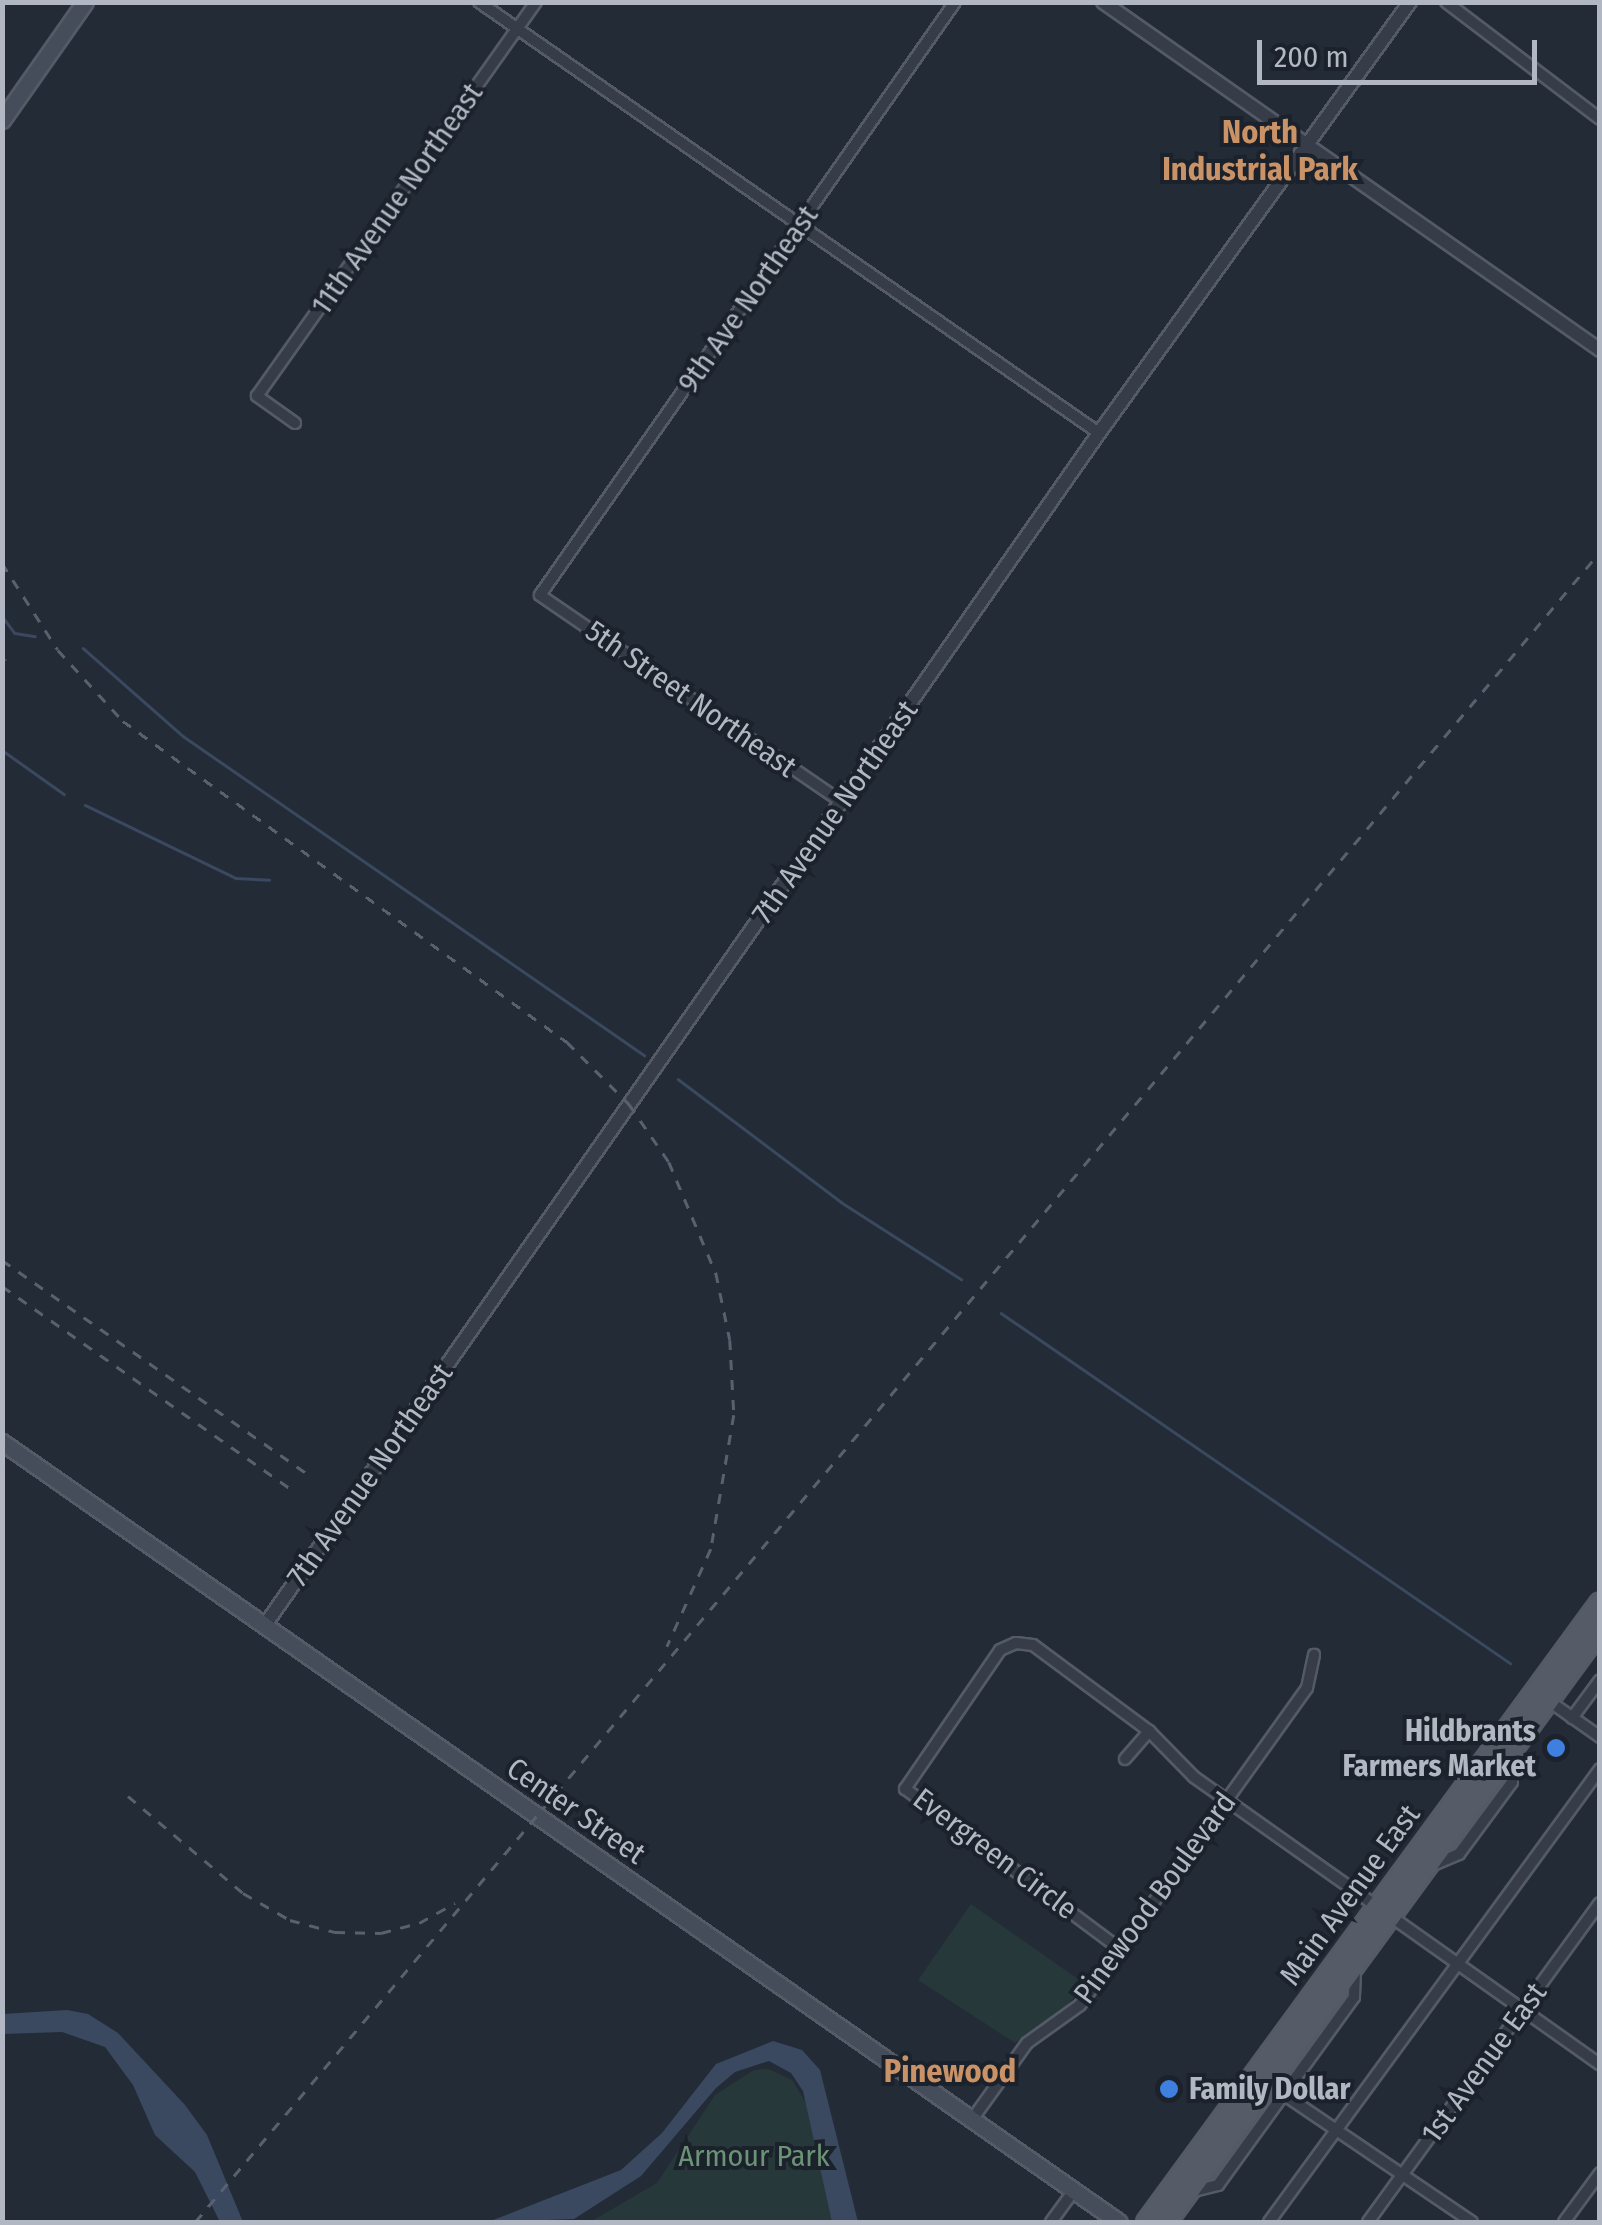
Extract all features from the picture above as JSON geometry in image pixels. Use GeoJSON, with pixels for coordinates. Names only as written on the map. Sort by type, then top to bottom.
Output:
{"type":"FeatureCollection","features":[{"type":"Feature","properties":{"kind":"main road"},"geometry":{"type":"LineString","coordinates":[[2,120],[86,2]]}},
{"type":"Feature","properties":{"kind":"main road","name":"Center Street"},"geometry":{"type":"LineString","coordinates":[[2,1442],[1072,2193],[1119,2222]]}},
{"type":"Feature","properties":{"kind":"main road","name":"Main Avenue East"},"geometry":{"type":"LineString","coordinates":[[1146,2222],[1383,1910],[1540,1695],[1600,1602]]}},
{"type":"Feature","properties":{"kind":"main road","name":"Main Avenue East"},"geometry":{"type":"LineString","coordinates":[[1167,2222],[1354,1964],[1383,1910],[1424,1868],[1509,1752],[1540,1695],[1600,1631]]}},
{"type":"Feature","properties":{"kind":"street"},"geometry":{"type":"LineString","coordinates":[[479,2],[1099,434]]}},
{"type":"Feature","properties":{"kind":"street","name":"11th Avenue Northeast"},"geometry":{"type":"LineString","coordinates":[[296,423],[257,396],[536,2]]}},
{"type":"Feature","properties":{"kind":"street","name":"9th Ave Northeast"},"geometry":{"type":"LineString","coordinates":[[540,595],[955,2]]}},
{"type":"Feature","properties":{"kind":"street"},"geometry":{"type":"LineString","coordinates":[[1103,2],[1600,350]]}},
{"type":"Feature","properties":{"kind":"street","name":"7th Avenue Northeast"},"geometry":{"type":"LineString","coordinates":[[266,1626],[1099,434],[1410,2]]}},
{"type":"Feature","properties":{"kind":"street"},"geometry":{"type":"LineString","coordinates":[[1446,2],[1600,119]]}},
{"type":"Feature","properties":{"kind":"street","name":"5th Street Northeast"},"geometry":{"type":"LineString","coordinates":[[540,595],[842,802]]}},
{"type":"Feature","properties":{"kind":"street","name":"Evergreen Circle"},"geometry":{"type":"LineString","coordinates":[[1120,1949],[911,1798],[907,1779],[1000,1650],[1016,1643],[1033,1645],[1148,1731],[1227,1800],[1600,2064]]}},
{"type":"Feature","properties":{"kind":"street","name":"Pinewood Boulevard"},"geometry":{"type":"LineString","coordinates":[[971,2122],[1027,2044],[1080,2005],[1308,1688],[1314,1655]]}},
{"type":"Feature","properties":{"kind":"street"},"geometry":{"type":"LineString","coordinates":[[1572,1718],[1600,1680]]}},
{"type":"Feature","properties":{"kind":"street"},"geometry":{"type":"LineString","coordinates":[[1540,1695],[1600,1737]]}},
{"type":"Feature","properties":{"kind":"street"},"geometry":{"type":"LineString","coordinates":[[1125,1759],[1148,1731]]}},
{"type":"Feature","properties":{"kind":"street"},"geometry":{"type":"LineString","coordinates":[[1269,2222],[1600,1770]]}},
{"type":"Feature","properties":{"kind":"street","name":"1st Avenue East"},"geometry":{"type":"LineString","coordinates":[[1368,2222],[1600,1903]]}},
{"type":"Feature","properties":{"kind":"street"},"geometry":{"type":"LineString","coordinates":[[1190,2192],[1218,2186],[1354,1997],[1354,1964]]}},
{"type":"Feature","properties":{"kind":"street"},"geometry":{"type":"LineString","coordinates":[[1284,2094],[1472,2222]]}},
{"type":"Feature","properties":{"kind":"street"},"geometry":{"type":"LineString","coordinates":[[1564,2222],[1600,2173]]}},
{"type":"Feature","properties":{"kind":"street"},"geometry":{"type":"LineString","coordinates":[[1051,2222],[1072,2193]]}},
{"type":"Feature","properties":{"kind":"green space"},"geometry":{"type":"Polygon","coordinates":[[[971,1904],[1085,1984],[1064,2009],[1015,2043],[918,1980],[971,1904]]]}},
{"type":"Feature","properties":{"kind":"green space","name":"Armour Park"},"geometry":{"type":"Polygon","coordinates":[[[768,2069],[792,2080],[806,2103],[836,2222],[590,2222],[657,2183],[715,2095],[754,2070],[768,2069]]]}},
{"type":"Feature","properties":{"kind":"water"},"geometry":{"type":"Polygon","coordinates":[[[67,2010],[88,2014],[118,2033],[185,2105],[207,2135],[243,2222],[220,2222],[195,2172],[155,2135],[133,2085],[105,2047],[62,2032],[3,2034],[3,2014],[67,2010]]]}},
{"type":"Feature","properties":{"kind":"water"},"geometry":{"type":"Polygon","coordinates":[[[773,2041],[802,2050],[820,2070],[858,2222],[832,2222],[803,2091],[791,2073],[769,2061],[735,2072],[716,2088],[641,2176],[574,2219],[488,2222],[621,2170],[662,2133],[716,2064],[773,2041]]]}},
{"type":"Feature","properties":{"kind":"waterway"},"geometry":{"type":"LineString","coordinates":[[2,616],[15,633],[35,636]]}},
{"type":"Feature","properties":{"kind":"waterway"},"geometry":{"type":"LineString","coordinates":[[83,648],[183,736],[644,1055]]}},
{"type":"Feature","properties":{"kind":"waterway"},"geometry":{"type":"LineString","coordinates":[[2,750],[64,794]]}},
{"type":"Feature","properties":{"kind":"waterway"},"geometry":{"type":"LineString","coordinates":[[85,805],[236,878],[269,880]]}},
{"type":"Feature","properties":{"kind":"waterway"},"geometry":{"type":"LineString","coordinates":[[678,1079],[841,1202],[961,1279]]}},
{"type":"Feature","properties":{"kind":"waterway"},"geometry":{"type":"LineString","coordinates":[[1001,1313],[1510,1663]]}},
{"type":"Feature","properties":{"kind":"railway"},"geometry":{"type":"LineString","coordinates":[[195,2222],[1600,552]]}},
{"type":"Feature","properties":{"kind":"railway"},"geometry":{"type":"LineString","coordinates":[[2,563],[58,650],[123,721],[567,1042],[629,1104],[669,1162],[716,1273],[730,1340],[734,1415],[711,1549],[667,1647]]}},
{"type":"Feature","properties":{"kind":"railway"},"geometry":{"type":"LineString","coordinates":[[2,1260],[306,1473]]}},
{"type":"Feature","properties":{"kind":"railway"},"geometry":{"type":"LineString","coordinates":[[2,1286],[295,1492]]}},
{"type":"Feature","properties":{"kind":"railway"},"geometry":{"type":"LineString","coordinates":[[128,1796],[243,1893],[290,1920],[335,1932],[381,1933],[419,1923],[455,1903]]}},
{"type":"Feature","properties":{"kind":"place","name":"Hildbrants Farmers Market"},"geometry":{"type":"Point","coordinates":[1556,1748]}},
{"type":"Feature","properties":{"kind":"place","name":"Family Dollar"},"geometry":{"type":"Point","coordinates":[1169,2089]}},
{"type":"Feature","properties":{"kind":"district","name":"North Industrial Park"},"geometry":{"type":"Point","coordinates":[1260,152]}},
{"type":"Feature","properties":{"kind":"district","name":"Pinewood"},"geometry":{"type":"Point","coordinates":[950,2071]}}]}
